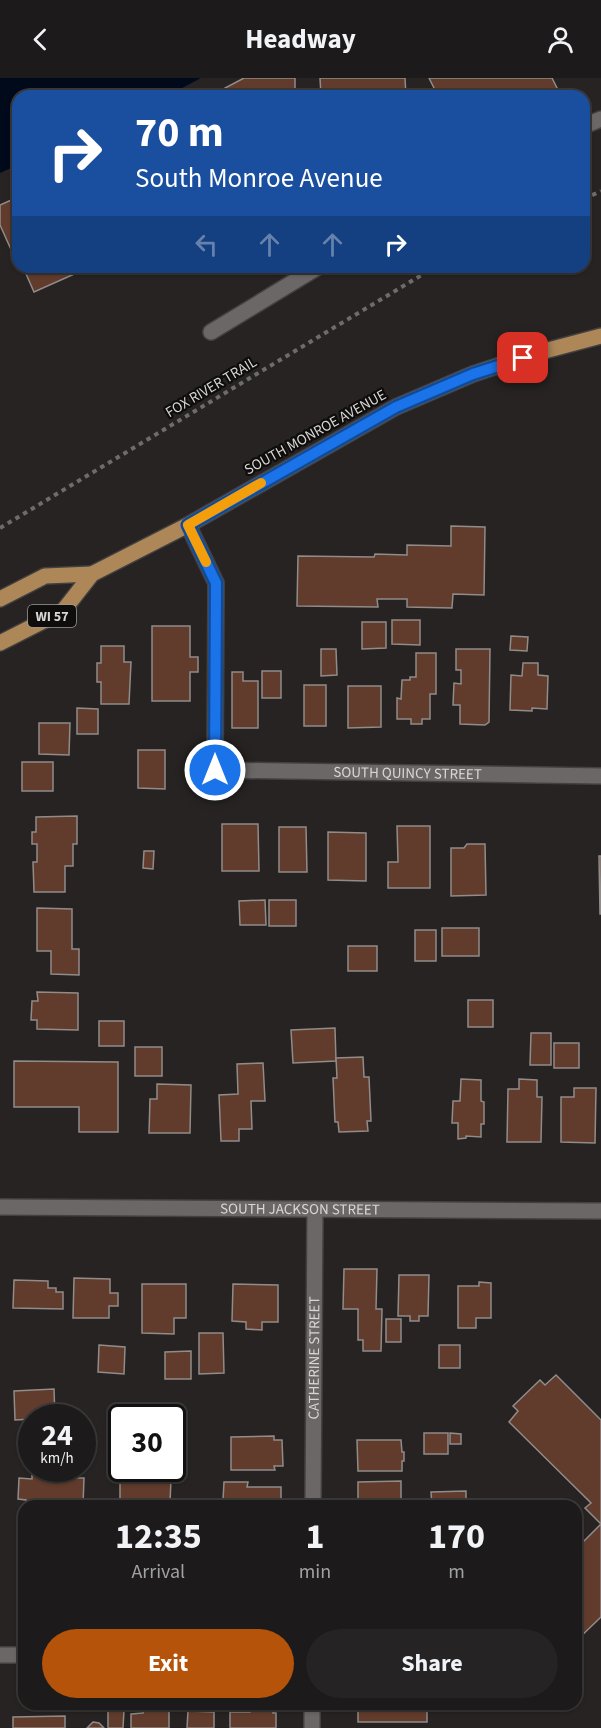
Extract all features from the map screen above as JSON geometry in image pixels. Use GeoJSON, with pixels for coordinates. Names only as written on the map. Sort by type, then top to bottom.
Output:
{"type":"FeatureCollection","features":[{"type":"Feature","properties":{"kind":"main road","name":"SOUTH MONROE AVENUE"},"geometry":{"type":"LineString","coordinates":[[0,599],[45,576],[92,574],[188,525],[396,407],[473,374],[537,353],[601,336]]}},
{"type":"Feature","properties":{"kind":"main road","name":"SOUTH MONROE AVENUE"},"geometry":{"type":"LineString","coordinates":[[0,643],[63,611],[92,574]]}},
{"type":"Feature","properties":{"kind":"street"},"geometry":{"type":"LineString","coordinates":[[211,332],[308,273]]}},
{"type":"Feature","properties":{"kind":"street","name":"SOUTH QUINCY STREET"},"geometry":{"type":"LineString","coordinates":[[188,525],[216,583],[215,770],[601,776]]}},
{"type":"Feature","properties":{"kind":"street","name":"SOUTH JACKSON STREET"},"geometry":{"type":"LineString","coordinates":[[0,1207],[601,1211]]}},
{"type":"Feature","properties":{"kind":"street","name":"CATHERINE STREET"},"geometry":{"type":"LineString","coordinates":[[313,1500],[315,1209]]}},
{"type":"Feature","properties":{"kind":"street"},"geometry":{"type":"LineString","coordinates":[[0,1655],[18,1655]]}},
{"type":"Feature","properties":{"kind":"street"},"geometry":{"type":"LineString","coordinates":[[312,1710],[312,1728]]}},
{"type":"Feature","properties":{"kind":"path","name":"FOX RIVER TRAIL"},"geometry":{"type":"LineString","coordinates":[[0,528],[425,273]]}},
{"type":"Feature","properties":{"kind":"water"},"geometry":{"type":"Polygon","coordinates":[[[0,78],[201,78],[178,90],[12,90],[12,168],[0,173],[0,78]]]}},
{"type":"Feature","properties":{"kind":"building"},"geometry":{"type":"Polygon","coordinates":[[[244,78],[295,78],[295,90],[221,90],[244,78]]]}},
{"type":"Feature","properties":{"kind":"building"},"geometry":{"type":"Polygon","coordinates":[[[320,78],[405,78],[406,90],[321,90],[320,78]]]}},
{"type":"Feature","properties":{"kind":"building"},"geometry":{"type":"Polygon","coordinates":[[[429,78],[552,78],[558,90],[435,90],[429,78]]]}},
{"type":"Feature","properties":{"kind":"building"},"geometry":{"type":"Polygon","coordinates":[[[12,200],[12,252],[0,225],[0,205],[12,200]]]}},
{"type":"Feature","properties":{"kind":"building"},"geometry":{"type":"Polygon","coordinates":[[[26,273],[77,273],[34,292],[26,273]]]}},
{"type":"Feature","properties":{"kind":"building"},"geometry":{"type":"Polygon","coordinates":[[[451,526],[485,527],[484,595],[453,594],[452,608],[407,607],[407,599],[377,599],[378,607],[297,606],[298,556],[407,555],[407,545],[451,546],[451,526]]]}},
{"type":"Feature","properties":{"kind":"building"},"geometry":{"type":"Polygon","coordinates":[[[392,620],[420,620],[420,645],[392,644],[392,620]]]}},
{"type":"Feature","properties":{"kind":"building"},"geometry":{"type":"Polygon","coordinates":[[[362,622],[386,622],[386,648],[362,649],[362,622]]]}},
{"type":"Feature","properties":{"kind":"building"},"geometry":{"type":"Polygon","coordinates":[[[152,626],[190,626],[190,657],[198,657],[198,672],[190,672],[190,701],[152,701],[152,626]]]}},
{"type":"Feature","properties":{"kind":"building"},"geometry":{"type":"Polygon","coordinates":[[[511,636],[528,637],[527,651],[510,650],[511,636]]]}},
{"type":"Feature","properties":{"kind":"building"},"geometry":{"type":"Polygon","coordinates":[[[101,646],[124,646],[124,662],[131,662],[129,704],[101,704],[101,682],[97,682],[97,663],[101,663],[101,646]]]}},
{"type":"Feature","properties":{"kind":"building"},"geometry":{"type":"Polygon","coordinates":[[[321,649],[336,649],[337,675],[321,676],[321,649]]]}},
{"type":"Feature","properties":{"kind":"building"},"geometry":{"type":"Polygon","coordinates":[[[456,649],[490,649],[489,722],[485,725],[460,724],[460,705],[453,705],[454,683],[461,684],[461,670],[456,670],[456,649]]]}},
{"type":"Feature","properties":{"kind":"building"},"geometry":{"type":"Polygon","coordinates":[[[416,653],[436,653],[436,694],[430,694],[430,719],[422,719],[422,724],[411,724],[411,719],[397,719],[397,698],[401,699],[402,680],[416,677],[416,653]]]}},
{"type":"Feature","properties":{"kind":"building"},"geometry":{"type":"Polygon","coordinates":[[[523,663],[538,663],[538,675],[548,676],[547,709],[510,710],[511,675],[522,676],[523,663]]]}},
{"type":"Feature","properties":{"kind":"building"},"geometry":{"type":"Polygon","coordinates":[[[262,671],[281,671],[281,698],[262,698],[262,671]]]}},
{"type":"Feature","properties":{"kind":"building"},"geometry":{"type":"Polygon","coordinates":[[[232,672],[243,672],[243,681],[258,681],[258,728],[232,728],[232,672]]]}},
{"type":"Feature","properties":{"kind":"building"},"geometry":{"type":"Polygon","coordinates":[[[304,685],[326,685],[326,726],[304,726],[304,685]]]}},
{"type":"Feature","properties":{"kind":"building"},"geometry":{"type":"Polygon","coordinates":[[[348,686],[381,686],[381,727],[348,728],[348,686]]]}},
{"type":"Feature","properties":{"kind":"building"},"geometry":{"type":"Polygon","coordinates":[[[77,708],[98,709],[98,734],[77,734],[77,708]]]}},
{"type":"Feature","properties":{"kind":"building"},"geometry":{"type":"Polygon","coordinates":[[[39,723],[70,723],[69,755],[39,754],[39,723]]]}},
{"type":"Feature","properties":{"kind":"building"},"geometry":{"type":"Polygon","coordinates":[[[138,750],[165,750],[165,789],[138,788],[138,750]]]}},
{"type":"Feature","properties":{"kind":"building"},"geometry":{"type":"Polygon","coordinates":[[[22,762],[53,762],[53,791],[22,791],[22,762]]]}},
{"type":"Feature","properties":{"kind":"building"},"geometry":{"type":"Polygon","coordinates":[[[77,816],[77,844],[73,844],[73,866],[65,866],[65,892],[34,892],[33,862],[37,862],[37,844],[32,844],[32,832],[36,832],[36,817],[77,816]]]}},
{"type":"Feature","properties":{"kind":"building"},"geometry":{"type":"Polygon","coordinates":[[[222,824],[258,824],[259,871],[222,871],[222,824]]]}},
{"type":"Feature","properties":{"kind":"building"},"geometry":{"type":"Polygon","coordinates":[[[397,826],[430,826],[430,888],[388,888],[388,862],[398,862],[397,826]]]}},
{"type":"Feature","properties":{"kind":"building"},"geometry":{"type":"Polygon","coordinates":[[[279,827],[306,827],[307,872],[279,872],[279,827]]]}},
{"type":"Feature","properties":{"kind":"building"},"geometry":{"type":"Polygon","coordinates":[[[328,832],[366,833],[366,881],[328,880],[328,832]]]}},
{"type":"Feature","properties":{"kind":"building"},"geometry":{"type":"Polygon","coordinates":[[[467,844],[485,844],[486,895],[451,896],[451,848],[464,848],[467,844]]]}},
{"type":"Feature","properties":{"kind":"building"},"geometry":{"type":"Polygon","coordinates":[[[144,851],[154,851],[153,869],[143,868],[144,851]]]}},
{"type":"Feature","properties":{"kind":"building"},"geometry":{"type":"Polygon","coordinates":[[[599,856],[601,856],[601,914],[600,914],[599,856]]]}},
{"type":"Feature","properties":{"kind":"building"},"geometry":{"type":"Polygon","coordinates":[[[265,900],[266,925],[240,925],[239,901],[265,900]]]}},
{"type":"Feature","properties":{"kind":"building"},"geometry":{"type":"Polygon","coordinates":[[[269,900],[296,900],[296,926],[269,926],[269,900]]]}},
{"type":"Feature","properties":{"kind":"building"},"geometry":{"type":"Polygon","coordinates":[[[37,908],[72,909],[72,949],[79,949],[79,975],[51,974],[51,951],[37,951],[37,908]]]}},
{"type":"Feature","properties":{"kind":"building"},"geometry":{"type":"Polygon","coordinates":[[[442,928],[479,928],[479,956],[442,956],[442,928]]]}},
{"type":"Feature","properties":{"kind":"building"},"geometry":{"type":"Polygon","coordinates":[[[415,930],[436,930],[436,961],[415,961],[415,930]]]}},
{"type":"Feature","properties":{"kind":"building"},"geometry":{"type":"Polygon","coordinates":[[[348,946],[377,946],[377,971],[348,971],[348,946]]]}},
{"type":"Feature","properties":{"kind":"building"},"geometry":{"type":"Polygon","coordinates":[[[37,992],[78,993],[78,1030],[37,1029],[37,1020],[31,1020],[32,1001],[38,1001],[37,992]]]}},
{"type":"Feature","properties":{"kind":"building"},"geometry":{"type":"Polygon","coordinates":[[[468,1000],[493,1000],[493,1027],[468,1027],[468,1000]]]}},
{"type":"Feature","properties":{"kind":"building"},"geometry":{"type":"Polygon","coordinates":[[[99,1021],[124,1021],[124,1046],[99,1046],[99,1021]]]}},
{"type":"Feature","properties":{"kind":"building"},"geometry":{"type":"Polygon","coordinates":[[[335,1028],[336,1061],[293,1063],[291,1030],[335,1028]]]}},
{"type":"Feature","properties":{"kind":"building"},"geometry":{"type":"Polygon","coordinates":[[[531,1033],[551,1033],[551,1065],[530,1065],[531,1033]]]}},
{"type":"Feature","properties":{"kind":"building"},"geometry":{"type":"Polygon","coordinates":[[[554,1043],[579,1043],[579,1068],[554,1068],[554,1043]]]}},
{"type":"Feature","properties":{"kind":"building"},"geometry":{"type":"Polygon","coordinates":[[[135,1047],[162,1047],[162,1076],[135,1076],[135,1047]]]}},
{"type":"Feature","properties":{"kind":"building"},"geometry":{"type":"Polygon","coordinates":[[[363,1057],[364,1077],[369,1077],[371,1121],[367,1121],[368,1131],[339,1132],[338,1122],[335,1122],[333,1078],[337,1078],[336,1058],[363,1057]]]}},
{"type":"Feature","properties":{"kind":"building"},"geometry":{"type":"Polygon","coordinates":[[[14,1061],[118,1062],[118,1132],[79,1132],[79,1107],[14,1107],[14,1061]]]}},
{"type":"Feature","properties":{"kind":"building"},"geometry":{"type":"Polygon","coordinates":[[[263,1063],[265,1101],[251,1101],[252,1129],[239,1129],[239,1141],[221,1141],[219,1095],[238,1094],[237,1064],[263,1063]]]}},
{"type":"Feature","properties":{"kind":"building"},"geometry":{"type":"Polygon","coordinates":[[[461,1079],[481,1080],[484,1124],[481,1124],[481,1137],[466,1136],[466,1138],[458,1139],[458,1123],[452,1123],[453,1101],[460,1101],[461,1079]]]}},
{"type":"Feature","properties":{"kind":"building"},"geometry":{"type":"Polygon","coordinates":[[[519,1079],[537,1080],[537,1097],[542,1097],[541,1142],[507,1142],[508,1089],[519,1089],[519,1079]]]}},
{"type":"Feature","properties":{"kind":"building"},"geometry":{"type":"Polygon","coordinates":[[[157,1084],[191,1085],[190,1133],[149,1133],[150,1099],[157,1099],[157,1084]]]}},
{"type":"Feature","properties":{"kind":"building"},"geometry":{"type":"Polygon","coordinates":[[[574,1088],[596,1088],[595,1143],[561,1142],[561,1097],[574,1097],[574,1088]]]}},
{"type":"Feature","properties":{"kind":"building"},"geometry":{"type":"Polygon","coordinates":[[[344,1269],[377,1269],[376,1309],[382,1309],[381,1351],[363,1351],[363,1340],[358,1340],[358,1309],[343,1309],[344,1269]]]}},
{"type":"Feature","properties":{"kind":"building"},"geometry":{"type":"Polygon","coordinates":[[[399,1275],[429,1275],[428,1316],[419,1316],[419,1321],[410,1321],[410,1316],[398,1316],[399,1275]]]}},
{"type":"Feature","properties":{"kind":"building"},"geometry":{"type":"Polygon","coordinates":[[[74,1278],[110,1279],[110,1293],[118,1293],[118,1306],[109,1306],[109,1318],[73,1318],[74,1278]]]}},
{"type":"Feature","properties":{"kind":"building"},"geometry":{"type":"Polygon","coordinates":[[[14,1280],[48,1281],[48,1288],[56,1288],[56,1292],[63,1292],[63,1309],[13,1308],[14,1280]]]}},
{"type":"Feature","properties":{"kind":"building"},"geometry":{"type":"Polygon","coordinates":[[[479,1282],[491,1283],[491,1318],[476,1318],[476,1328],[458,1328],[458,1286],[479,1286],[479,1282]]]}},
{"type":"Feature","properties":{"kind":"building"},"geometry":{"type":"Polygon","coordinates":[[[142,1284],[186,1284],[186,1318],[174,1318],[174,1334],[142,1333],[142,1284]]]}},
{"type":"Feature","properties":{"kind":"building"},"geometry":{"type":"Polygon","coordinates":[[[233,1284],[278,1285],[278,1322],[262,1322],[262,1330],[246,1329],[246,1322],[232,1321],[233,1284]]]}},
{"type":"Feature","properties":{"kind":"building"},"geometry":{"type":"Polygon","coordinates":[[[386,1319],[401,1319],[401,1342],[386,1342],[386,1319]]]}},
{"type":"Feature","properties":{"kind":"building"},"geometry":{"type":"Polygon","coordinates":[[[199,1333],[223,1333],[224,1373],[199,1374],[199,1333]]]}},
{"type":"Feature","properties":{"kind":"building"},"geometry":{"type":"Polygon","coordinates":[[[99,1345],[125,1347],[124,1374],[98,1372],[99,1345]]]}},
{"type":"Feature","properties":{"kind":"building"},"geometry":{"type":"Polygon","coordinates":[[[439,1345],[460,1345],[460,1368],[439,1368],[439,1345]]]}},
{"type":"Feature","properties":{"kind":"building"},"geometry":{"type":"Polygon","coordinates":[[[191,1351],[191,1379],[165,1379],[165,1352],[191,1351]]]}},
{"type":"Feature","properties":{"kind":"building"},"geometry":{"type":"Polygon","coordinates":[[[556,1375],[601,1420],[601,1524],[585,1508],[591,1503],[509,1422],[518,1411],[513,1406],[540,1380],[545,1385],[556,1375]]]}},
{"type":"Feature","properties":{"kind":"building"},"geometry":{"type":"Polygon","coordinates":[[[54,1389],[55,1404],[18,1404],[18,1420],[15,1420],[14,1391],[54,1389]]]}},
{"type":"Feature","properties":{"kind":"building"},"geometry":{"type":"Polygon","coordinates":[[[424,1433],[448,1433],[448,1454],[424,1454],[424,1433]]]}},
{"type":"Feature","properties":{"kind":"building"},"geometry":{"type":"Polygon","coordinates":[[[450,1433],[461,1434],[461,1444],[450,1444],[450,1433]]]}},
{"type":"Feature","properties":{"kind":"building"},"geometry":{"type":"Polygon","coordinates":[[[274,1436],[274,1440],[282,1440],[283,1466],[274,1466],[275,1470],[231,1470],[231,1437],[274,1436]]]}},
{"type":"Feature","properties":{"kind":"building"},"geometry":{"type":"Polygon","coordinates":[[[357,1440],[401,1440],[402,1452],[404,1452],[402,1471],[358,1471],[357,1440]]]}},
{"type":"Feature","properties":{"kind":"building"},"geometry":{"type":"Polygon","coordinates":[[[401,1481],[401,1500],[358,1500],[358,1482],[401,1481]]]}},
{"type":"Feature","properties":{"kind":"building"},"geometry":{"type":"Polygon","coordinates":[[[19,1482],[84,1482],[83,1500],[18,1499],[19,1482]]]}},
{"type":"Feature","properties":{"kind":"building"},"geometry":{"type":"Polygon","coordinates":[[[120,1482],[171,1482],[170,1500],[120,1500],[120,1482]]]}},
{"type":"Feature","properties":{"kind":"building"},"geometry":{"type":"Polygon","coordinates":[[[224,1482],[248,1482],[247,1487],[281,1487],[281,1500],[223,1500],[224,1482]]]}},
{"type":"Feature","properties":{"kind":"building"},"geometry":{"type":"Polygon","coordinates":[[[466,1491],[466,1500],[432,1500],[431,1492],[466,1491]]]}},
{"type":"Feature","properties":{"kind":"building"},"geometry":{"type":"Polygon","coordinates":[[[601,1524],[601,1617],[582,1635],[582,1543],[601,1524]]]}},
{"type":"Feature","properties":{"kind":"building"},"geometry":{"type":"Polygon","coordinates":[[[108,1710],[124,1710],[123,1728],[108,1728],[108,1710]]]}},
{"type":"Feature","properties":{"kind":"building"},"geometry":{"type":"Polygon","coordinates":[[[143,1710],[169,1710],[169,1728],[131,1728],[131,1714],[143,1713],[143,1710]]]}},
{"type":"Feature","properties":{"kind":"building"},"geometry":{"type":"Polygon","coordinates":[[[250,1710],[274,1710],[273,1713],[276,1713],[276,1728],[230,1728],[230,1712],[250,1712],[250,1710]]]}},
{"type":"Feature","properties":{"kind":"building"},"geometry":{"type":"Polygon","coordinates":[[[358,1710],[427,1710],[427,1722],[358,1722],[358,1710]]]}},
{"type":"Feature","properties":{"kind":"building"},"geometry":{"type":"Polygon","coordinates":[[[188,1711],[214,1712],[214,1728],[187,1728],[188,1711]]]}},
{"type":"Feature","properties":{"kind":"building"},"geometry":{"type":"Polygon","coordinates":[[[65,1716],[65,1728],[13,1728],[13,1717],[65,1716]]]}},
{"type":"Feature","properties":{"kind":"building"},"geometry":{"type":"Polygon","coordinates":[[[93,1722],[99,1723],[104,1728],[87,1728],[93,1722]]]}},
{"type":"Feature","properties":{"kind":"slow traffic"},"geometry":{"type":"LineString","coordinates":[[206,562],[188,525],[261,483]]}},
{"type":"Feature","properties":{"kind":"route"},"geometry":{"type":"LineString","coordinates":[[215,770],[216,583],[188,525],[396,407],[473,374],[523,358]]}}]}
